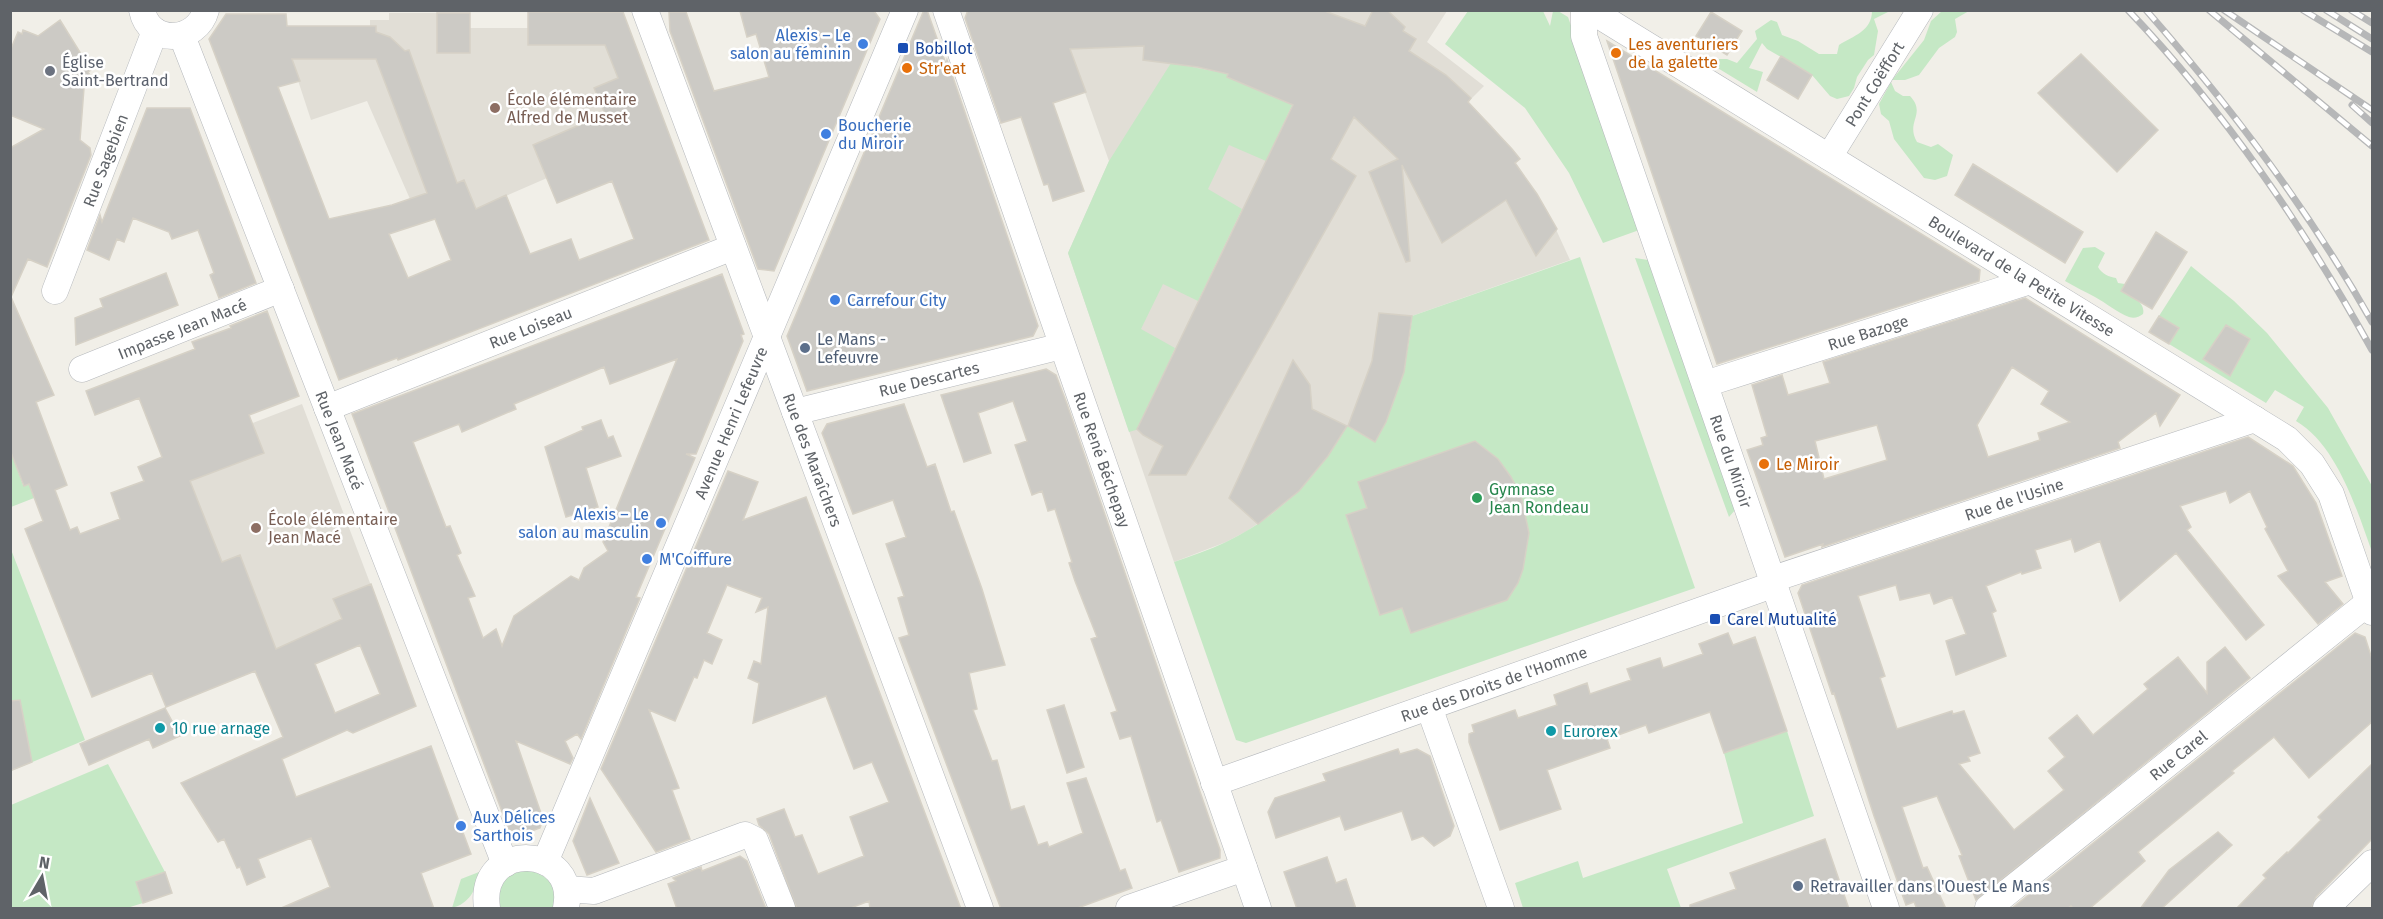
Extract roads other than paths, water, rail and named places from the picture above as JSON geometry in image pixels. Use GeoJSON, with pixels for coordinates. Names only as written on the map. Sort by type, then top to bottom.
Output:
{"type":"FeatureCollection","features":[{"type":"Feature","properties":{"kind":"street"},"geometry":{"type":"LineString","coordinates":[[148,21],[166,36],[182,36],[192,32],[201,23],[206,10]]}},
{"type":"Feature","properties":{"kind":"street","name":"Rue des Maraîchers"},"geometry":{"type":"LineString","coordinates":[[645,10],[980,909]]}},
{"type":"Feature","properties":{"kind":"street","name":"Avenue Henri Lefeuvre"},"geometry":{"type":"LineString","coordinates":[[546,862],[905,10]]}},
{"type":"Feature","properties":{"kind":"street","name":"Rue René Béchepay"},"geometry":{"type":"LineString","coordinates":[[946,10],[1258,909]]}},
{"type":"Feature","properties":{"kind":"street","name":"Rue du Miroir"},"geometry":{"type":"LineString","coordinates":[[1584,10],[1584,36],[1886,909]]}},
{"type":"Feature","properties":{"kind":"street","name":"Boulevard de la Petite Vitesse"},"geometry":{"type":"LineString","coordinates":[[1590,10],[2288,439],[2312,464],[2331,494],[2371,607]]}},
{"type":"Feature","properties":{"kind":"street","name":"Pont Coëffort"},"geometry":{"type":"LineString","coordinates":[[1829,157],[1920,10]]}},
{"type":"Feature","properties":{"kind":"street","name":"Rue Sagebien"},"geometry":{"type":"LineString","coordinates":[[55,291],[148,21]]}},
{"type":"Feature","properties":{"kind":"street","name":"Rue Jean Macé"},"geometry":{"type":"LineString","coordinates":[[182,36],[501,854]]}},
{"type":"Feature","properties":{"kind":"street","name":"Rue Loiseau"},"geometry":{"type":"LineString","coordinates":[[327,408],[734,247]]}},
{"type":"Feature","properties":{"kind":"street","name":"Rue Bazoge"},"geometry":{"type":"LineString","coordinates":[[1705,384],[2030,281]]}},
{"type":"Feature","properties":{"kind":"street","name":"Impasse Jean Macé"},"geometry":{"type":"LineString","coordinates":[[82,369],[281,290]]}},
{"type":"Feature","properties":{"kind":"street","name":"Rue Descartes"},"geometry":{"type":"LineString","coordinates":[[795,412],[1062,346]]}},
{"type":"Feature","properties":{"kind":"street","name":"Rue de l'Usine"},"geometry":{"type":"LineString","coordinates":[[1774,582],[2255,419]]}},
{"type":"Feature","properties":{"kind":"street","name":"Rue des Droits de l'Homme"},"geometry":{"type":"LineString","coordinates":[[1214,783],[1774,582]]}},
{"type":"Feature","properties":{"kind":"street","name":"Rue Carel"},"geometry":{"type":"LineString","coordinates":[[1988,909],[2371,607]]}},
{"type":"Feature","properties":{"kind":"street"},"geometry":{"type":"LineString","coordinates":[[1429,707],[1501,909]]}},
{"type":"Feature","properties":{"kind":"street"},"geometry":{"type":"LineString","coordinates":[[482,905],[489,881],[495,872],[501,854],[546,862],[555,869],[566,899],[594,891],[745,835],[755,840],[782,909]]}},
{"type":"Feature","properties":{"kind":"street"},"geometry":{"type":"LineString","coordinates":[[2326,909],[2373,863]]}},
{"type":"Feature","properties":{"kind":"street"},"geometry":{"type":"LineString","coordinates":[[1129,909],[1244,868]]}},
{"type":"Feature","properties":{"kind":"railway"},"geometry":{"type":"LineString","coordinates":[[2128,10],[2198,90],[2261,172],[2319,259],[2372,350]]}},
{"type":"Feature","properties":{"kind":"railway"},"geometry":{"type":"LineString","coordinates":[[2146,10],[2267,160],[2348,280],[2372,322]]}},
{"type":"Feature","properties":{"kind":"railway"},"geometry":{"type":"LineString","coordinates":[[2209,10],[2372,146]]}},
{"type":"Feature","properties":{"kind":"railway"},"geometry":{"type":"LineString","coordinates":[[2224,10],[2372,110]]}},
{"type":"Feature","properties":{"kind":"railway"},"geometry":{"type":"LineString","coordinates":[[2303,10],[2372,52]]}},
{"type":"Feature","properties":{"kind":"railway"},"geometry":{"type":"LineString","coordinates":[[2326,10],[2372,39]]}},
{"type":"Feature","properties":{"kind":"railway"},"geometry":{"type":"LineString","coordinates":[[2351,10],[2372,23]]}},
{"type":"Feature","properties":{"kind":"railway"},"geometry":{"type":"LineString","coordinates":[[2352,105],[2372,123]]}},
{"type":"Feature","properties":{"kind":"place","name":"Alexis – Le salon au féminin"},"geometry":{"type":"Point","coordinates":[863,44]}},
{"type":"Feature","properties":{"kind":"place","name":"Bobillot"},"geometry":{"type":"Point","coordinates":[903,48]}},
{"type":"Feature","properties":{"kind":"place","name":"Les aventuriers de la galette"},"geometry":{"type":"Point","coordinates":[1616,53]}},
{"type":"Feature","properties":{"kind":"place","name":"Str'eat"},"geometry":{"type":"Point","coordinates":[907,68]}},
{"type":"Feature","properties":{"kind":"place","name":"Église Saint-Bertrand"},"geometry":{"type":"Point","coordinates":[50,71]}},
{"type":"Feature","properties":{"kind":"place","name":"École élémentaire Alfred de Musset"},"geometry":{"type":"Point","coordinates":[495,108]}},
{"type":"Feature","properties":{"kind":"place","name":"Boucherie du Miroir"},"geometry":{"type":"Point","coordinates":[826,134]}},
{"type":"Feature","properties":{"kind":"place","name":"Carrefour City"},"geometry":{"type":"Point","coordinates":[835,300]}},
{"type":"Feature","properties":{"kind":"place","name":"Le Mans - Lefeuvre"},"geometry":{"type":"Point","coordinates":[805,348]}},
{"type":"Feature","properties":{"kind":"place","name":"Le Miroir"},"geometry":{"type":"Point","coordinates":[1764,464]}},
{"type":"Feature","properties":{"kind":"place","name":"Gymnase Jean Rondeau"},"geometry":{"type":"Point","coordinates":[1477,498]}},
{"type":"Feature","properties":{"kind":"place","name":"Alexis – Le salon au masculin"},"geometry":{"type":"Point","coordinates":[661,523]}},
{"type":"Feature","properties":{"kind":"place","name":"École élémentaire Jean Macé"},"geometry":{"type":"Point","coordinates":[256,528]}},
{"type":"Feature","properties":{"kind":"place","name":"M'Coiffure"},"geometry":{"type":"Point","coordinates":[647,559]}},
{"type":"Feature","properties":{"kind":"place","name":"Carel Mutualité"},"geometry":{"type":"Point","coordinates":[1715,619]}},
{"type":"Feature","properties":{"kind":"place","name":"10 rue arnage"},"geometry":{"type":"Point","coordinates":[160,728]}},
{"type":"Feature","properties":{"kind":"place","name":"Eurorex"},"geometry":{"type":"Point","coordinates":[1551,731]}},
{"type":"Feature","properties":{"kind":"place","name":"Aux Délices Sarthois"},"geometry":{"type":"Point","coordinates":[461,826]}},
{"type":"Feature","properties":{"kind":"place","name":"Retravailler dans l'Ouest Le Mans"},"geometry":{"type":"Point","coordinates":[1798,886]}}]}
